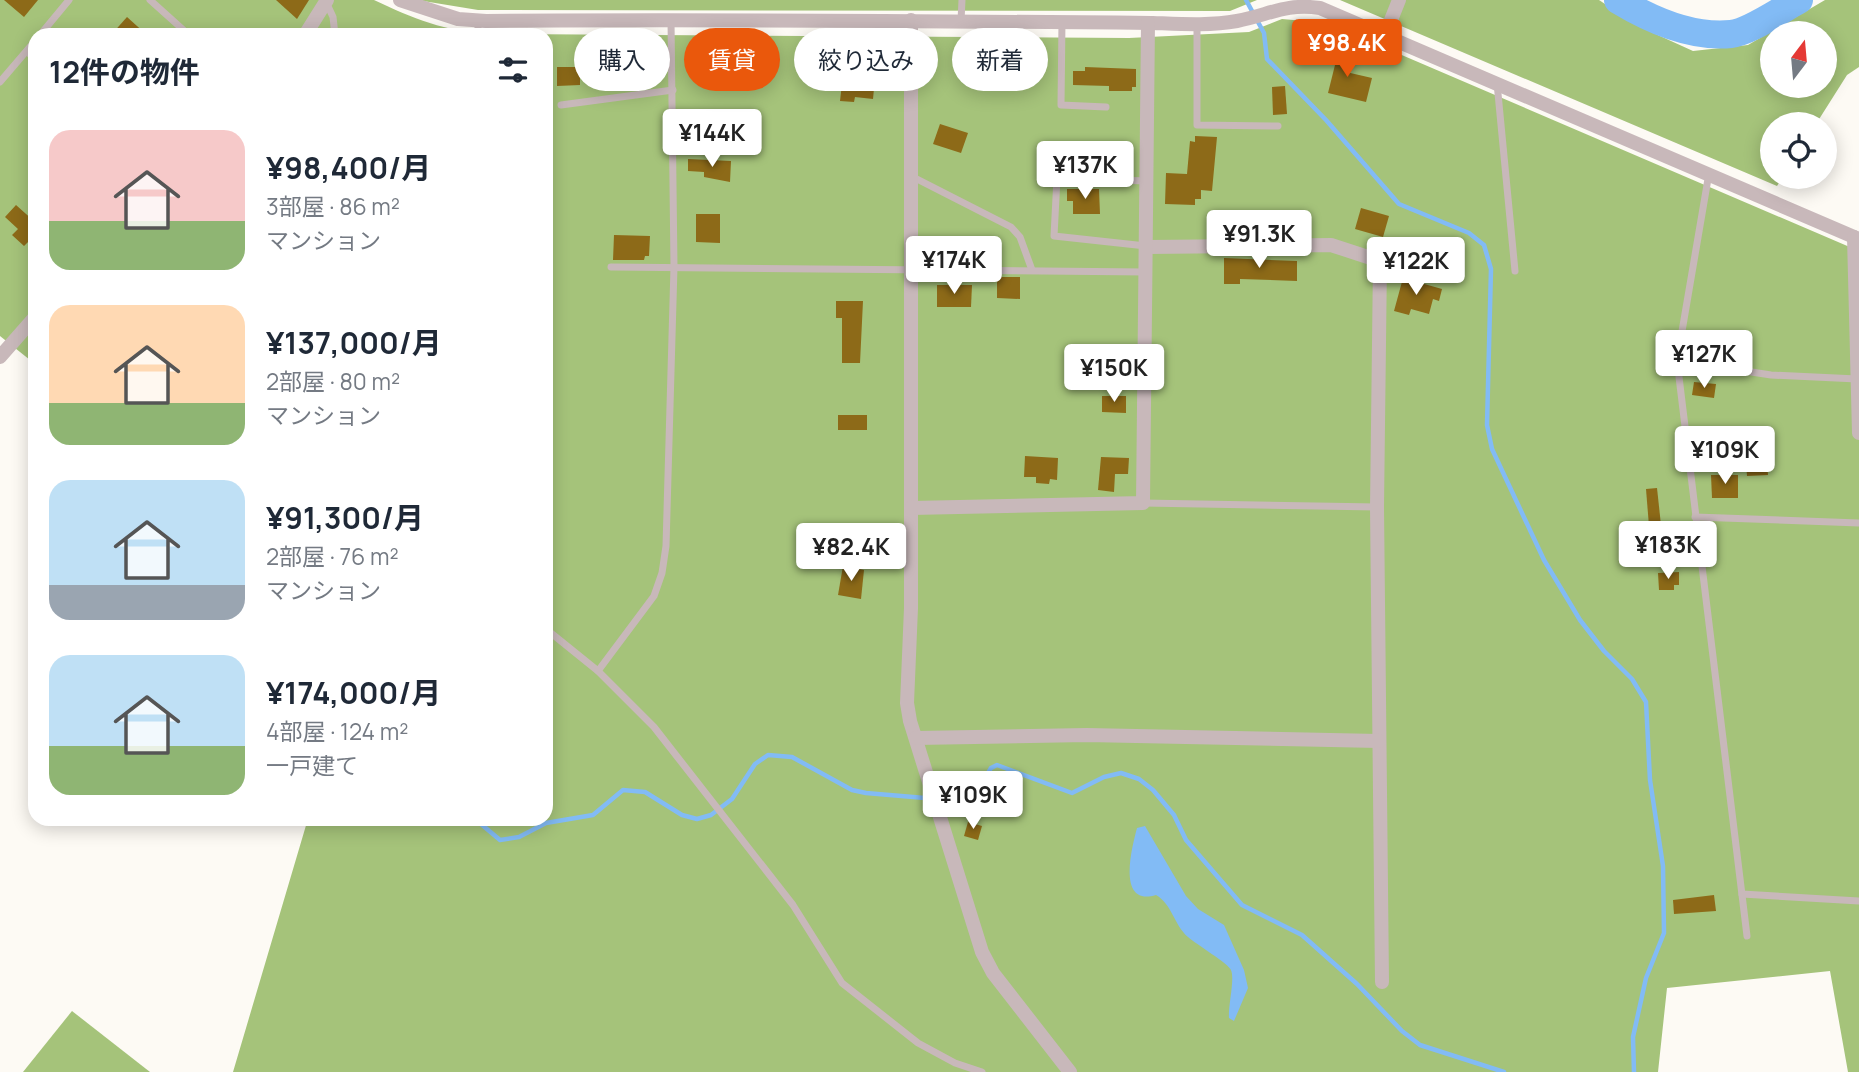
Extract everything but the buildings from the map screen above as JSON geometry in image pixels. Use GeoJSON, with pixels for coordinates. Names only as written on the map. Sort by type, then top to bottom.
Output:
{"type":"FeatureCollection","features":[{"type":"Feature","properties":{"kind":"street"},"geometry":{"type":"LineString","coordinates":[[400,0],[478,28],[671,20],[961,20],[1197,24],[1238,20],[1276,8],[1299,5],[1320,8],[1856,238],[1859,433]]}},
{"type":"Feature","properties":{"kind":"street"},"geometry":{"type":"LineString","coordinates":[[1385,35],[1399,0]]}},
{"type":"Feature","properties":{"kind":"street"},"geometry":{"type":"LineString","coordinates":[[309,28],[326,1]]}},
{"type":"Feature","properties":{"kind":"street"},"geometry":{"type":"LineString","coordinates":[[911,20],[911,508],[907,703],[955,874],[982,953],[993,973],[1070,1072]]}},
{"type":"Feature","properties":{"kind":"street"},"geometry":{"type":"LineString","coordinates":[[911,508],[1143,503],[1148,23]]}},
{"type":"Feature","properties":{"kind":"street"},"geometry":{"type":"LineString","coordinates":[[1147,247],[1332,245],[1380,261],[1377,507],[1382,982]]}},
{"type":"Feature","properties":{"kind":"street"},"geometry":{"type":"LineString","coordinates":[[0,357],[28,325]]}},
{"type":"Feature","properties":{"kind":"street"},"geometry":{"type":"LineString","coordinates":[[916,738],[1087,735],[1379,741]]}},
{"type":"Feature","properties":{"kind":"lane"},"geometry":{"type":"LineString","coordinates":[[46,28],[68,0]]}},
{"type":"Feature","properties":{"kind":"lane"},"geometry":{"type":"LineString","coordinates":[[150,0],[181,28]]}},
{"type":"Feature","properties":{"kind":"lane"},"geometry":{"type":"LineString","coordinates":[[961,20],[962,0]]}},
{"type":"Feature","properties":{"kind":"lane"},"geometry":{"type":"LineString","coordinates":[[326,1],[334,28]]}},
{"type":"Feature","properties":{"kind":"lane"},"geometry":{"type":"LineString","coordinates":[[598,670],[654,596],[662,573],[670,468],[674,267],[671,20]]}},
{"type":"Feature","properties":{"kind":"lane"},"geometry":{"type":"LineString","coordinates":[[1062,21],[1061,105],[1106,107]]}},
{"type":"Feature","properties":{"kind":"lane"},"geometry":{"type":"LineString","coordinates":[[1197,24],[1197,125],[1278,126]]}},
{"type":"Feature","properties":{"kind":"lane"},"geometry":{"type":"LineString","coordinates":[[0,82],[27,51]]}},
{"type":"Feature","properties":{"kind":"lane"},"geometry":{"type":"LineString","coordinates":[[1497,83],[1515,271]]}},
{"type":"Feature","properties":{"kind":"lane"},"geometry":{"type":"LineString","coordinates":[[561,104],[673,90]]}},
{"type":"Feature","properties":{"kind":"lane"},"geometry":{"type":"LineString","coordinates":[[1709,173],[1679,365],[1682,422],[1747,936]]}},
{"type":"Feature","properties":{"kind":"lane"},"geometry":{"type":"LineString","coordinates":[[911,175],[1011,228],[1020,237],[1032,270]]}},
{"type":"Feature","properties":{"kind":"lane"},"geometry":{"type":"LineString","coordinates":[[1147,247],[1054,236],[1057,178],[1148,181]]}},
{"type":"Feature","properties":{"kind":"lane"},"geometry":{"type":"LineString","coordinates":[[611,267],[775,271],[910,268],[1147,272]]}},
{"type":"Feature","properties":{"kind":"lane"},"geometry":{"type":"LineString","coordinates":[[1679,365],[1719,367],[1771,375],[1857,379]]}},
{"type":"Feature","properties":{"kind":"lane"},"geometry":{"type":"LineString","coordinates":[[1143,503],[1377,507]]}},
{"type":"Feature","properties":{"kind":"lane"},"geometry":{"type":"LineString","coordinates":[[1695,517],[1859,523]]}},
{"type":"Feature","properties":{"kind":"lane"},"geometry":{"type":"LineString","coordinates":[[553,635],[598,670],[654,727],[793,905],[842,982],[918,1043],[955,1063],[982,1072]]}},
{"type":"Feature","properties":{"kind":"lane"},"geometry":{"type":"LineString","coordinates":[[1742,894],[1859,901]]}},
{"type":"Feature","properties":{"kind":"green space"},"geometry":{"type":"Polygon","coordinates":[[[0,0],[374,0],[402,13],[450,28],[28,28],[28,358],[0,336],[0,0]]]}},
{"type":"Feature","properties":{"kind":"green space"},"geometry":{"type":"Polygon","coordinates":[[[417,0],[1257,0],[1230,11],[478,10],[417,0]]]}},
{"type":"Feature","properties":{"kind":"green space"},"geometry":{"type":"Polygon","coordinates":[[[1340,0],[1599,0],[1638,26],[1693,51],[1748,45],[1760,38],[1760,98],[1832,98],[1824,112],[1760,112],[1760,179],[1340,0]]]}},
{"type":"Feature","properties":{"kind":"green space"},"geometry":{"type":"Polygon","coordinates":[[[1825,0],[1859,0],[1859,67],[1847,75],[1838,89],[1838,21],[1789,21],[1825,0]]]}},
{"type":"Feature","properties":{"kind":"green space"},"geometry":{"type":"Polygon","coordinates":[[[1282,19],[1327,23],[1859,251],[1859,1072],[1848,1072],[1830,971],[1667,988],[1658,1072],[233,1072],[306,826],[553,826],[553,34],[574,35],[574,91],[670,91],[670,35],[684,35],[684,91],[780,91],[780,36],[794,36],[794,91],[938,91],[938,37],[952,37],[952,91],[1048,91],[1048,37],[1129,38],[1249,32],[1282,19]]]}},
{"type":"Feature","properties":{"kind":"green space"},"geometry":{"type":"Polygon","coordinates":[[[72,1011],[150,1072],[23,1072],[72,1011]]]}},
{"type":"Feature","properties":{"kind":"water"},"geometry":{"type":"Polygon","coordinates":[[[1145,826],[1186,896],[1198,909],[1224,925],[1244,970],[1248,988],[1234,1021],[1229,1018],[1232,980],[1229,967],[1188,937],[1161,899],[1156,895],[1143,896],[1135,892],[1131,884],[1130,861],[1137,828],[1145,826]]]}},
{"type":"Feature","properties":{"kind":"waterway"},"geometry":{"type":"LineString","coordinates":[[1246,0],[1264,33],[1267,59],[1326,120],[1399,204],[1469,233],[1484,245],[1491,269],[1487,425],[1492,449],[1544,560],[1580,620],[1604,651],[1632,679],[1646,702],[1650,780],[1663,866],[1664,933],[1646,978],[1633,1037],[1634,1072]]}},
{"type":"Feature","properties":{"kind":"waterway"},"geometry":{"type":"LineString","coordinates":[[1618,0],[1672,26],[1716,35],[1747,29],[1799,0]]}},
{"type":"Feature","properties":{"kind":"waterway"},"geometry":{"type":"LineString","coordinates":[[553,822],[593,815],[623,790],[645,792],[682,815],[697,819],[711,815],[732,799],[755,764],[768,755],[792,757],[852,790],[925,798],[947,794],[972,800],[991,768],[997,765],[1072,793],[1104,777],[1121,773],[1139,779],[1153,790],[1174,815],[1186,840],[1242,905],[1302,935],[1357,984],[1402,1031],[1420,1045],[1504,1072]]}},
{"type":"Feature","properties":{"kind":"waterway"},"geometry":{"type":"LineString","coordinates":[[483,826],[500,840],[519,837],[540,826]]}}]}
